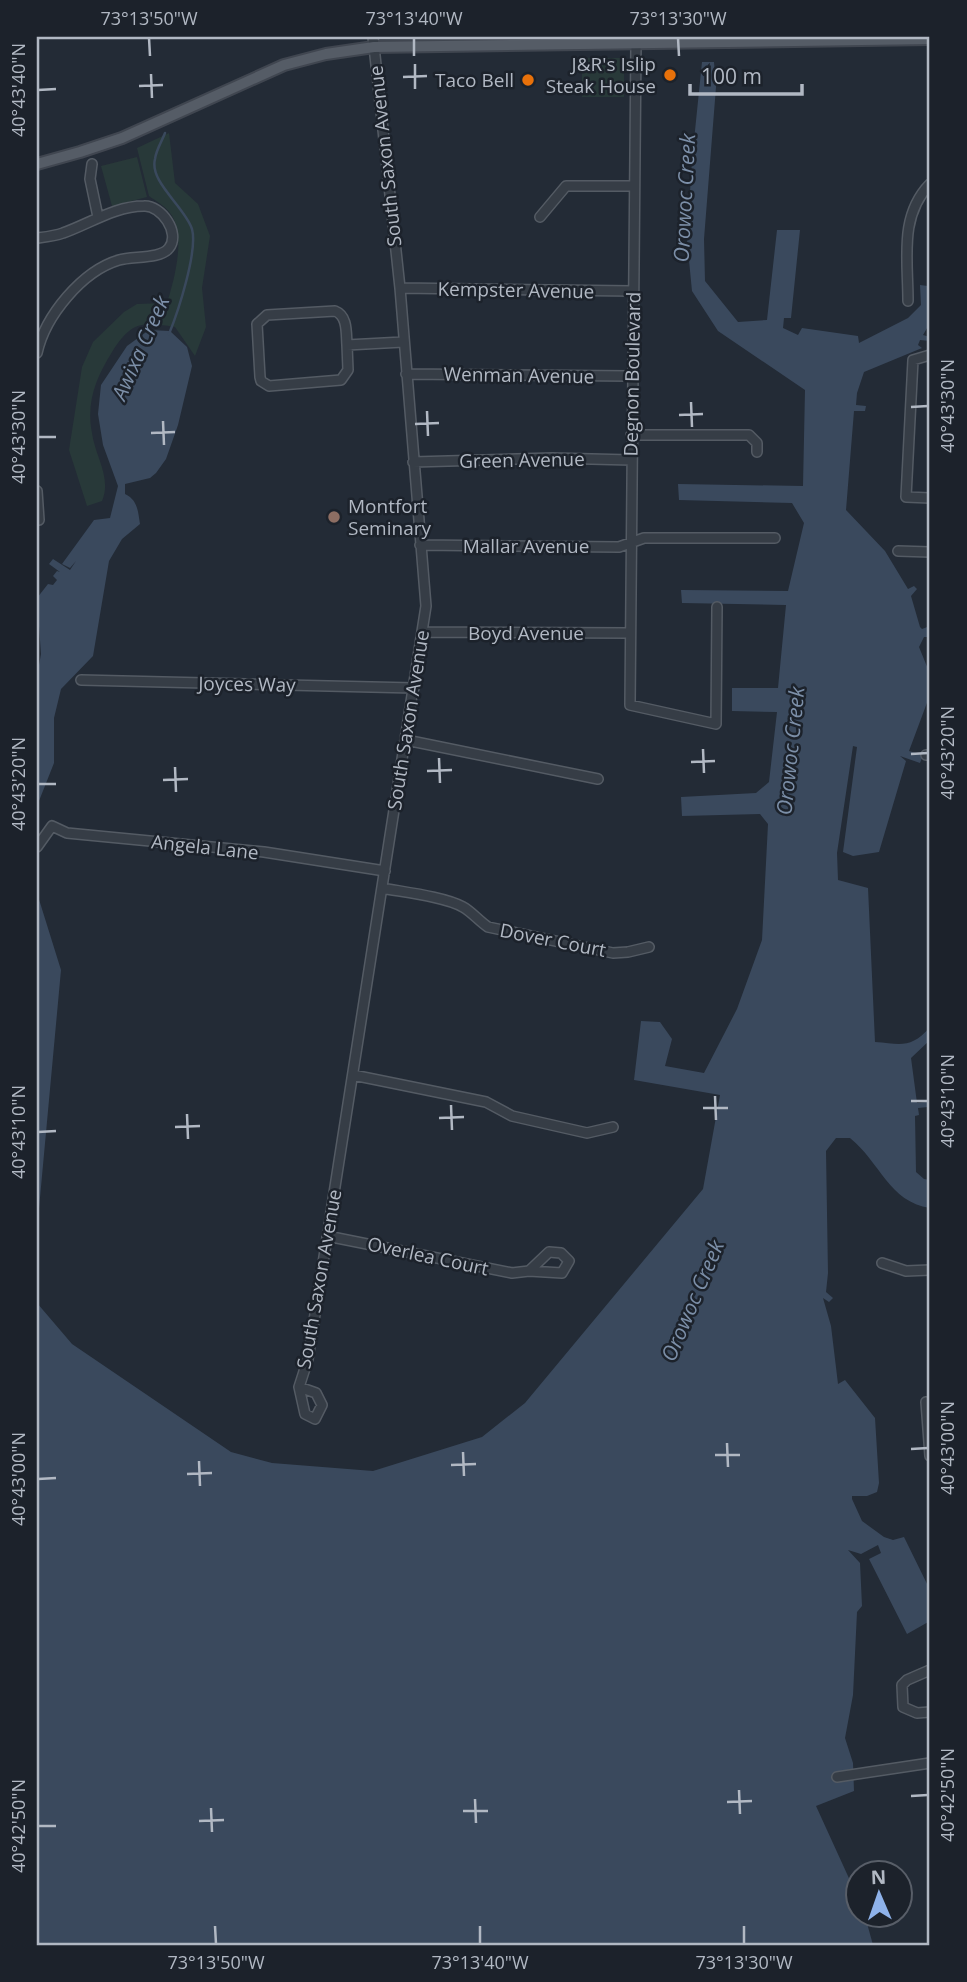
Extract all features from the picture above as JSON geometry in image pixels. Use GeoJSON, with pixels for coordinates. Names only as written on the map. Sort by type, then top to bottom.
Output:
{"type":"FeatureCollection","features":[{"type":"Feature","properties":{"kind":"main road"},"geometry":{"type":"LineString","coordinates":[[37,163],[122,138],[285,65],[374,42],[532,41],[636,44],[930,39]]}},
{"type":"Feature","properties":{"kind":"street","name":"South Saxon Avenue"},"geometry":{"type":"LineString","coordinates":[[299,1387],[308,1359],[426,606],[400,288],[374,42]]}},
{"type":"Feature","properties":{"kind":"street","name":"Degnon Boulevard"},"geometry":{"type":"LineString","coordinates":[[636,44],[629,705],[716,723],[717,607]]}},
{"type":"Feature","properties":{"kind":"street"},"geometry":{"type":"LineString","coordinates":[[92,164],[90,179],[98,217]]}},
{"type":"Feature","properties":{"kind":"street"},"geometry":{"type":"LineString","coordinates":[[908,301],[908,226],[912,209],[930,184]]}},
{"type":"Feature","properties":{"kind":"street"},"geometry":{"type":"LineString","coordinates":[[540,217],[566,186],[634,186]]}},
{"type":"Feature","properties":{"kind":"street"},"geometry":{"type":"LineString","coordinates":[[37,238],[61,234],[98,217],[141,206],[158,209],[168,223],[173,239],[161,255],[117,260],[88,277],[50,318],[44,328],[37,353]]}},
{"type":"Feature","properties":{"kind":"street","name":"Kempster Avenue"},"geometry":{"type":"LineString","coordinates":[[400,288],[633,291]]}},
{"type":"Feature","properties":{"kind":"street"},"geometry":{"type":"LineString","coordinates":[[335,311],[343,316],[347,345],[348,370],[341,380],[274,386],[261,381],[256,328],[263,317],[335,311]]}},
{"type":"Feature","properties":{"kind":"street"},"geometry":{"type":"LineString","coordinates":[[347,345],[403,342]]}},
{"type":"Feature","properties":{"kind":"street"},"geometry":{"type":"LineString","coordinates":[[930,355],[913,360],[906,497],[930,498]]}},
{"type":"Feature","properties":{"kind":"street","name":"Wenman Avenue"},"geometry":{"type":"LineString","coordinates":[[406,374],[632,376]]}},
{"type":"Feature","properties":{"kind":"street"},"geometry":{"type":"LineString","coordinates":[[632,435],[749,435],[757,443],[757,452]]}},
{"type":"Feature","properties":{"kind":"street","name":"Green Avenue"},"geometry":{"type":"LineString","coordinates":[[414,462],[552,458],[631,460]]}},
{"type":"Feature","properties":{"kind":"street"},"geometry":{"type":"LineString","coordinates":[[37,491],[39,520]]}},
{"type":"Feature","properties":{"kind":"street","name":"Mallar Avenue"},"geometry":{"type":"LineString","coordinates":[[420,545],[619,547],[644,538],[775,538]]}},
{"type":"Feature","properties":{"kind":"street"},"geometry":{"type":"LineString","coordinates":[[898,551],[930,552]]}},
{"type":"Feature","properties":{"kind":"street","name":"Boyd Avenue"},"geometry":{"type":"LineString","coordinates":[[422,632],[630,633]]}},
{"type":"Feature","properties":{"kind":"street","name":"Joyces Way"},"geometry":{"type":"LineString","coordinates":[[81,680],[414,688]]}},
{"type":"Feature","properties":{"kind":"street"},"geometry":{"type":"LineString","coordinates":[[406,740],[598,779]]}},
{"type":"Feature","properties":{"kind":"street","name":"Angela Lane"},"geometry":{"type":"LineString","coordinates":[[37,847],[52,826],[67,833],[264,852],[385,871]]}},
{"type":"Feature","properties":{"kind":"street","name":"Dover Court"},"geometry":{"type":"LineString","coordinates":[[382,888],[449,901],[464,907],[488,927],[612,953],[649,947]]}},
{"type":"Feature","properties":{"kind":"street"},"geometry":{"type":"LineString","coordinates":[[353,1075],[486,1102],[512,1116],[586,1133],[613,1126]]}},
{"type":"Feature","properties":{"kind":"street","name":"Overlea Court"},"geometry":{"type":"LineString","coordinates":[[327,1236],[512,1273],[529,1271]]}},
{"type":"Feature","properties":{"kind":"street"},"geometry":{"type":"LineString","coordinates":[[882,1264],[905,1271],[930,1270]]}},
{"type":"Feature","properties":{"kind":"street"},"geometry":{"type":"LineString","coordinates":[[926,1402],[930,1456]]}},
{"type":"Feature","properties":{"kind":"street"},"geometry":{"type":"LineString","coordinates":[[930,1670],[902,1685],[903,1707],[917,1713],[930,1712]]}},
{"type":"Feature","properties":{"kind":"street"},"geometry":{"type":"LineString","coordinates":[[836,1777],[930,1763]]}},
{"type":"Feature","properties":{"kind":"shaded area"},"geometry":{"type":"Polygon","coordinates":[[[582,58],[624,58],[624,97],[582,97],[582,58]]]}},
{"type":"Feature","properties":{"kind":"shaded area"},"geometry":{"type":"Polygon","coordinates":[[[169,133],[175,183],[198,204],[210,236],[202,288],[206,327],[195,356],[175,327],[154,324],[132,329],[112,352],[97,381],[90,411],[94,442],[104,475],[105,492],[102,501],[87,506],[69,450],[82,367],[93,342],[124,312],[137,304],[167,303],[176,270],[178,233],[175,222],[168,210],[149,196],[137,148],[169,133]]]}},
{"type":"Feature","properties":{"kind":"shaded area"},"geometry":{"type":"Polygon","coordinates":[[[137,157],[147,197],[112,206],[101,166],[137,157]]]}},
{"type":"Feature","properties":{"kind":"water","name":"Orowoc Creek"},"geometry":{"type":"Polygon","coordinates":[[[702,62],[714,62],[716,87],[704,239],[705,281],[738,322],[767,320],[777,230],[800,230],[791,318],[784,318],[783,328],[798,335],[802,328],[858,336],[859,343],[908,318],[921,305],[920,285],[928,286],[930,283],[930,323],[923,335],[930,337],[930,341],[920,340],[918,345],[922,348],[864,372],[856,405],[866,406],[865,411],[854,411],[846,510],[885,551],[908,589],[914,586],[917,589],[911,596],[920,627],[922,629],[930,626],[930,637],[924,637],[919,647],[928,669],[928,700],[909,751],[923,755],[920,763],[900,756],[906,761],[879,852],[853,856],[843,852],[857,747],[853,746],[837,853],[838,880],[868,888],[875,1042],[905,1044],[917,1039],[930,1027],[930,1040],[911,1058],[917,1103],[927,1102],[928,1107],[918,1108],[919,1115],[915,1116],[916,1172],[924,1179],[930,1180],[930,1208],[904,1198],[850,1138],[836,1138],[826,1151],[826,1292],[833,1298],[829,1302],[823,1298],[831,1326],[838,1384],[845,1380],[875,1418],[879,1483],[877,1492],[867,1496],[852,1496],[852,1499],[862,1521],[884,1537],[893,1540],[904,1537],[930,1590],[930,1621],[907,1634],[869,1559],[881,1553],[878,1545],[861,1554],[848,1550],[860,1563],[862,1606],[857,1612],[853,1695],[845,1738],[853,1763],[854,1791],[816,1806],[844,1867],[844,1930],[869,1930],[873,1945],[37,1945],[37,1303],[72,1344],[231,1452],[272,1463],[373,1471],[482,1437],[525,1403],[703,1189],[720,1095],[634,1080],[641,1021],[660,1022],[672,1039],[665,1066],[704,1073],[737,1009],[762,940],[768,824],[760,814],[682,816],[681,797],[756,793],[769,782],[777,712],[732,711],[732,688],[778,688],[786,605],[682,603],[681,590],[788,591],[804,523],[792,503],[679,500],[678,484],[803,486],[805,390],[718,331],[692,291],[687,240],[702,62]]]}},
{"type":"Feature","properties":{"kind":"water"},"geometry":{"type":"Polygon","coordinates":[[[149,330],[170,331],[187,347],[192,366],[178,425],[166,459],[150,478],[125,484],[125,494],[135,503],[140,524],[122,539],[109,561],[93,656],[61,689],[54,718],[54,763],[37,806],[37,676],[41,654],[37,598],[48,584],[53,585],[57,580],[53,576],[57,571],[60,572],[49,564],[53,559],[70,570],[76,561],[70,568],[62,564],[94,520],[110,518],[118,486],[103,445],[98,414],[101,385],[127,346],[149,330]]]}},
{"type":"Feature","properties":{"kind":"water"},"geometry":{"type":"Polygon","coordinates":[[[37,893],[61,970],[37,1230],[37,893]]]}},
{"type":"Feature","properties":{"kind":"waterway","name":"Awixa Creek"},"geometry":{"type":"LineString","coordinates":[[165,133],[155,159],[157,177],[188,221],[193,239],[186,282],[169,334]]}},
{"type":"Feature","properties":{"kind":"place","name":"J&R's Islip Steak House"},"geometry":{"type":"Point","coordinates":[670,75]}},
{"type":"Feature","properties":{"kind":"place","name":"Taco Bell"},"geometry":{"type":"Point","coordinates":[528,80]}},
{"type":"Feature","properties":{"kind":"place","name":"Montfort Seminary"},"geometry":{"type":"Point","coordinates":[334,517]}}]}
